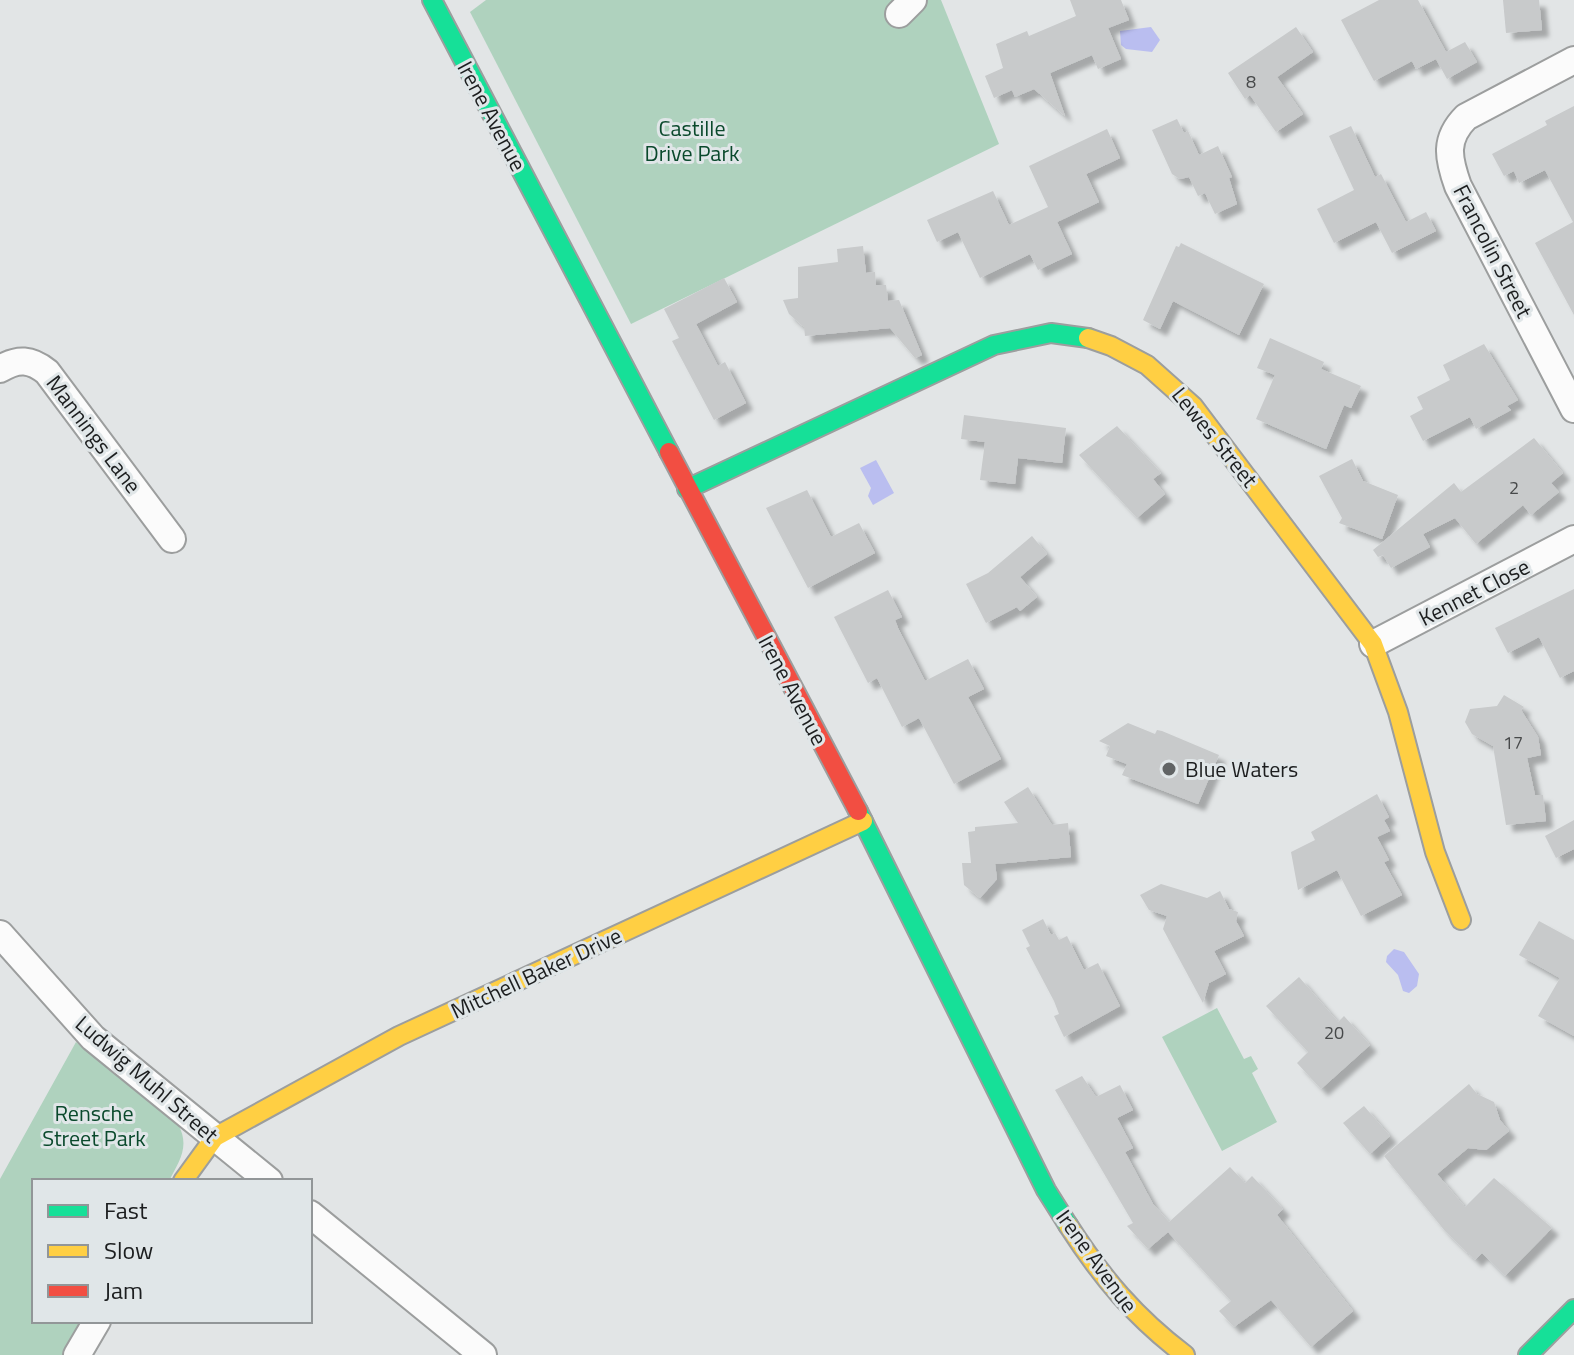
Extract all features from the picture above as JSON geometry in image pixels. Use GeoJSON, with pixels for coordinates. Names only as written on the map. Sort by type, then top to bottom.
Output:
{"type":"FeatureCollection","features":[{"type":"Feature","properties":{"kind":"street","name":"Irene Avenue"},"geometry":{"type":"LineString","coordinates":[[432,0],[863,821],[1046,1190],[1087,1255],[1141,1321],[1185,1355]]}},
{"type":"Feature","properties":{"kind":"street","name":"Francolin Street"},"geometry":{"type":"LineString","coordinates":[[1574,60],[1466,117],[1454,129],[1448,148],[1458,186],[1574,409]]}},
{"type":"Feature","properties":{"kind":"street","name":"Lewes Street"},"geometry":{"type":"LineString","coordinates":[[687,489],[967,358],[1017,339],[1049,333],[1075,335],[1125,351],[1166,377],[1193,406],[1373,644],[1390,677],[1439,869],[1461,920]]}},
{"type":"Feature","properties":{"kind":"street","name":"Mannings Lane"},"geometry":{"type":"LineString","coordinates":[[0,369],[9,363],[28,361],[47,372],[172,539]]}},
{"type":"Feature","properties":{"kind":"street","name":"Kennet Close"},"geometry":{"type":"LineString","coordinates":[[1373,644],[1574,539]]}},
{"type":"Feature","properties":{"kind":"street","name":"Mitchell Baker Drive"},"geometry":{"type":"LineString","coordinates":[[215,1137],[399,1036],[863,821]]}},
{"type":"Feature","properties":{"kind":"street","name":"Ludwig Muhl Street"},"geometry":{"type":"LineString","coordinates":[[0,934],[93,1038],[267,1179]]}},
{"type":"Feature","properties":{"kind":"street"},"geometry":{"type":"LineString","coordinates":[[184,1179],[215,1137]]}},
{"type":"Feature","properties":{"kind":"street"},"geometry":{"type":"LineString","coordinates":[[312,1216],[483,1355]]}},
{"type":"Feature","properties":{"kind":"street"},"geometry":{"type":"LineString","coordinates":[[1528,1355],[1574,1309]]}},
{"type":"Feature","properties":{"kind":"street"},"geometry":{"type":"LineString","coordinates":[[77,1355],[96,1323]]}},
{"type":"Feature","properties":{"kind":"green space","name":"Castille Drive Park"},"geometry":{"type":"Polygon","coordinates":[[[486,0],[941,0],[999,144],[631,324],[470,12],[486,0]]]}},
{"type":"Feature","properties":{"kind":"green space"},"geometry":{"type":"Polygon","coordinates":[[[1217,1008],[1244,1059],[1251,1056],[1258,1069],[1252,1073],[1277,1122],[1222,1151],[1162,1037],[1217,1008]]]}},
{"type":"Feature","properties":{"kind":"green space","name":"Rensche Street Park"},"geometry":{"type":"Polygon","coordinates":[[[76,1042],[178,1124],[182,1132],[182,1153],[170,1179],[32,1179],[32,1323],[85,1323],[66,1355],[0,1355],[0,1179],[76,1042]]]}},
{"type":"Feature","properties":{"kind":"water"},"geometry":{"type":"Polygon","coordinates":[[[1151,27],[1160,40],[1152,52],[1126,49],[1121,45],[1120,31],[1151,27]]]}},
{"type":"Feature","properties":{"kind":"water"},"geometry":{"type":"Polygon","coordinates":[[[876,460],[894,493],[873,505],[868,496],[871,488],[860,468],[876,460]]]}},
{"type":"Feature","properties":{"kind":"water"},"geometry":{"type":"Polygon","coordinates":[[[1394,949],[1404,952],[1419,974],[1417,986],[1409,993],[1403,991],[1398,975],[1386,962],[1394,949]]]}},
{"type":"Feature","properties":{"kind":"building"},"geometry":{"type":"Polygon","coordinates":[[[1070,0],[1121,0],[1129,20],[1108,28],[1121,59],[1098,69],[1092,55],[1050,73],[1065,116],[1034,89],[1015,97],[1012,90],[994,98],[985,76],[1003,68],[996,44],[1027,31],[1029,36],[1076,16],[1070,0]]]}},
{"type":"Feature","properties":{"kind":"building"},"geometry":{"type":"Polygon","coordinates":[[[1379,0],[1418,0],[1446,52],[1465,42],[1477,62],[1447,79],[1436,59],[1416,69],[1412,61],[1374,81],[1341,20],[1379,0]]]}},
{"type":"Feature","properties":{"kind":"building"},"geometry":{"type":"Polygon","coordinates":[[[1503,0],[1539,0],[1542,30],[1506,33],[1503,0]]]}},
{"type":"Feature","properties":{"kind":"building"},"geometry":{"type":"Polygon","coordinates":[[[1296,27],[1313,52],[1277,77],[1303,114],[1276,132],[1250,95],[1245,99],[1228,73],[1296,27]]]}},
{"type":"Feature","properties":{"kind":"building"},"geometry":{"type":"Polygon","coordinates":[[[1574,106],[1574,315],[1535,243],[1573,222],[1545,170],[1519,183],[1514,171],[1504,176],[1492,154],[1547,125],[1545,121],[1574,106]]]}},
{"type":"Feature","properties":{"kind":"building"},"geometry":{"type":"Polygon","coordinates":[[[1177,119],[1184,133],[1188,131],[1199,155],[1218,146],[1232,177],[1229,178],[1237,204],[1215,214],[1205,193],[1198,196],[1189,177],[1180,179],[1172,174],[1152,130],[1177,119]]]}},
{"type":"Feature","properties":{"kind":"building"},"geometry":{"type":"Polygon","coordinates":[[[1351,126],[1375,177],[1381,174],[1406,222],[1426,212],[1436,231],[1392,253],[1376,222],[1334,243],[1317,209],[1354,190],[1329,136],[1351,126]]]}},
{"type":"Feature","properties":{"kind":"building"},"geometry":{"type":"Polygon","coordinates":[[[1107,129],[1120,158],[1086,174],[1099,202],[1057,222],[1072,254],[1038,270],[1030,254],[980,278],[958,232],[937,242],[927,220],[993,191],[1009,225],[1048,207],[1029,166],[1107,129]]]}},
{"type":"Feature","properties":{"kind":"building"},"geometry":{"type":"Polygon","coordinates":[[[1181,243],[1264,284],[1239,335],[1173,301],[1160,329],[1143,320],[1176,246],[1179,247],[1181,243]]]}},
{"type":"Feature","properties":{"kind":"building"},"geometry":{"type":"Polygon","coordinates":[[[863,246],[866,273],[875,272],[876,285],[886,285],[888,301],[899,300],[922,355],[915,358],[890,328],[805,336],[804,327],[789,314],[783,300],[798,298],[798,267],[838,262],[837,249],[863,246]]]}},
{"type":"Feature","properties":{"kind":"building"},"geometry":{"type":"Polygon","coordinates":[[[724,278],[737,302],[696,324],[718,366],[725,362],[746,403],[714,420],[672,341],[679,338],[664,309],[724,278]]]}},
{"type":"Feature","properties":{"kind":"building"},"geometry":{"type":"Polygon","coordinates":[[[1270,338],[1324,362],[1321,369],[1361,386],[1351,408],[1344,405],[1326,449],[1256,419],[1275,375],[1257,368],[1270,338]]]}},
{"type":"Feature","properties":{"kind":"building"},"geometry":{"type":"Polygon","coordinates":[[[1484,344],[1518,400],[1507,406],[1511,410],[1476,429],[1470,417],[1423,441],[1410,416],[1423,409],[1417,397],[1450,380],[1443,365],[1484,344]]]}},
{"type":"Feature","properties":{"kind":"building"},"geometry":{"type":"Polygon","coordinates":[[[964,415],[1066,428],[1062,463],[1018,458],[1015,484],[980,480],[985,442],[961,439],[964,415]]]}},
{"type":"Feature","properties":{"kind":"building"},"geometry":{"type":"Polygon","coordinates":[[[1117,426],[1161,473],[1153,479],[1165,494],[1137,518],[1079,455],[1117,426]]]}},
{"type":"Feature","properties":{"kind":"building"},"geometry":{"type":"Polygon","coordinates":[[[1534,438],[1563,473],[1551,483],[1559,492],[1531,515],[1523,505],[1476,544],[1455,518],[1423,534],[1430,547],[1391,568],[1383,555],[1378,557],[1373,550],[1454,483],[1461,492],[1534,438]]]}},
{"type":"Feature","properties":{"kind":"building"},"geometry":{"type":"Polygon","coordinates":[[[1352,459],[1363,481],[1398,495],[1382,539],[1339,523],[1342,518],[1319,476],[1352,459]]]}},
{"type":"Feature","properties":{"kind":"building"},"geometry":{"type":"Polygon","coordinates":[[[807,490],[831,537],[859,523],[875,553],[808,588],[766,508],[807,490]]]}},
{"type":"Feature","properties":{"kind":"building"},"geometry":{"type":"Polygon","coordinates":[[[1032,536],[1047,554],[1020,577],[1037,597],[1020,611],[1017,607],[986,623],[966,584],[988,573],[1032,536]]]}},
{"type":"Feature","properties":{"kind":"building"},"geometry":{"type":"Polygon","coordinates":[[[1574,589],[1574,671],[1560,678],[1539,637],[1508,653],[1495,628],[1574,589]]]}},
{"type":"Feature","properties":{"kind":"building"},"geometry":{"type":"Polygon","coordinates":[[[888,590],[902,617],[895,620],[898,628],[925,681],[968,659],[984,689],[968,697],[1001,759],[954,784],[919,718],[902,727],[877,678],[868,683],[834,617],[888,590]]]}},
{"type":"Feature","properties":{"kind":"building"},"geometry":{"type":"Polygon","coordinates":[[[1504,695],[1524,707],[1521,710],[1538,737],[1541,755],[1527,758],[1535,795],[1543,795],[1546,821],[1506,825],[1493,746],[1472,734],[1465,722],[1470,709],[1497,706],[1504,695]]]}},
{"type":"Feature","properties":{"kind":"building","name":"Blue Waters"},"geometry":{"type":"Polygon","coordinates":[[[1128,723],[1155,734],[1157,730],[1162,731],[1219,755],[1198,804],[1122,775],[1127,764],[1106,756],[1110,746],[1099,741],[1128,723]]]}},
{"type":"Feature","properties":{"kind":"building"},"geometry":{"type":"Polygon","coordinates":[[[1028,787],[1052,825],[1068,823],[1071,857],[995,864],[997,879],[980,898],[964,885],[962,863],[971,863],[968,832],[975,831],[975,827],[1018,823],[1004,802],[1028,787]]]}},
{"type":"Feature","properties":{"kind":"building"},"geometry":{"type":"Polygon","coordinates":[[[1377,794],[1389,817],[1384,820],[1390,831],[1377,837],[1389,860],[1384,862],[1402,895],[1361,916],[1337,870],[1298,890],[1291,852],[1315,840],[1311,832],[1377,794]]]}},
{"type":"Feature","properties":{"kind":"building"},"geometry":{"type":"Polygon","coordinates":[[[1574,820],[1574,849],[1556,858],[1545,836],[1574,820]]]}},
{"type":"Feature","properties":{"kind":"building"},"geometry":{"type":"Polygon","coordinates":[[[1161,884],[1207,898],[1220,891],[1229,909],[1238,912],[1236,921],[1244,936],[1214,951],[1226,974],[1209,983],[1203,1003],[1163,929],[1167,916],[1149,910],[1140,895],[1161,884]]]}},
{"type":"Feature","properties":{"kind":"building"},"geometry":{"type":"Polygon","coordinates":[[[1043,919],[1051,935],[1055,933],[1059,940],[1067,936],[1084,970],[1098,963],[1120,1006],[1064,1037],[1054,1016],[1059,1014],[1054,1001],[1026,948],[1030,946],[1022,930],[1043,919]]]}},
{"type":"Feature","properties":{"kind":"building"},"geometry":{"type":"Polygon","coordinates":[[[1539,921],[1574,940],[1574,1036],[1538,1016],[1560,978],[1519,955],[1539,921]]]}},
{"type":"Feature","properties":{"kind":"building"},"geometry":{"type":"Polygon","coordinates":[[[1299,977],[1338,1022],[1344,1016],[1370,1045],[1321,1089],[1297,1063],[1308,1052],[1266,1006],[1299,977]]]}},
{"type":"Feature","properties":{"kind":"building"},"geometry":{"type":"Polygon","coordinates":[[[1082,1076],[1096,1097],[1120,1085],[1133,1110],[1117,1118],[1133,1148],[1125,1152],[1153,1204],[1169,1222],[1230,1167],[1245,1183],[1252,1176],[1283,1209],[1277,1215],[1353,1311],[1311,1347],[1271,1300],[1234,1327],[1219,1311],[1231,1301],[1168,1232],[1148,1249],[1127,1226],[1133,1223],[1055,1090],[1082,1076]]]}},
{"type":"Feature","properties":{"kind":"building"},"geometry":{"type":"Polygon","coordinates":[[[1469,1084],[1477,1094],[1494,1102],[1500,1120],[1509,1131],[1486,1150],[1468,1148],[1437,1174],[1465,1207],[1494,1178],[1552,1228],[1505,1276],[1482,1253],[1475,1260],[1445,1231],[1384,1156],[1469,1084]]]}},
{"type":"Feature","properties":{"kind":"building"},"geometry":{"type":"Polygon","coordinates":[[[1364,1106],[1390,1136],[1370,1154],[1343,1123],[1364,1106]]]}},
{"type":"Feature","properties":{"kind":"traffic: fast"},"geometry":{"type":"LineString","coordinates":[[432,0],[669,452]]}},
{"type":"Feature","properties":{"kind":"traffic: fast"},"geometry":{"type":"LineString","coordinates":[[687,489],[994,345],[1051,333],[1088,338]]}},
{"type":"Feature","properties":{"kind":"traffic: fast"},"geometry":{"type":"LineString","coordinates":[[858,811],[1046,1190],[1068,1225]]}},
{"type":"Feature","properties":{"kind":"traffic: fast"},"geometry":{"type":"LineString","coordinates":[[1528,1355],[1574,1309]]}},
{"type":"Feature","properties":{"kind":"traffic: slow"},"geometry":{"type":"LineString","coordinates":[[1088,338],[1147,365],[1193,406],[1373,644],[1398,712],[1435,852],[1461,920]]}},
{"type":"Feature","properties":{"kind":"traffic: slow"},"geometry":{"type":"LineString","coordinates":[[184,1179],[215,1137],[399,1036],[863,821]]}},
{"type":"Feature","properties":{"kind":"traffic: slow"},"geometry":{"type":"LineString","coordinates":[[1068,1225],[1120,1296],[1185,1355]]}},
{"type":"Feature","properties":{"kind":"traffic: jam"},"geometry":{"type":"LineString","coordinates":[[669,452],[858,811]]}},
{"type":"Feature","properties":{"kind":"place","name":"Blue Waters"},"geometry":{"type":"Point","coordinates":[1169,769]}}]}
